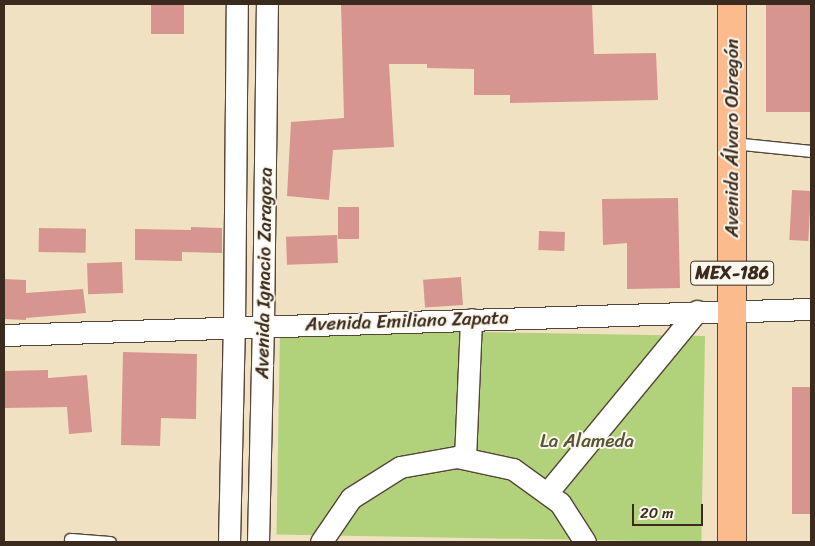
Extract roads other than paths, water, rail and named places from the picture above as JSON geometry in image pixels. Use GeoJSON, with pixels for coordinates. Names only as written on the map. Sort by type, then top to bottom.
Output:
{"type":"FeatureCollection","features":[{"type":"Feature","properties":{"kind":"main road","name":"Avenida Álvaro Obregón"},"geometry":{"type":"LineString","coordinates":[[732,4],[732,542]]}},
{"type":"Feature","properties":{"kind":"street","name":"Avenida Ignacio Zaragoza"},"geometry":{"type":"LineString","coordinates":[[229,542],[234,327],[237,4]]}},
{"type":"Feature","properties":{"kind":"street","name":"Avenida Ignacio Zaragoza"},"geometry":{"type":"LineString","coordinates":[[258,542],[267,4]]}},
{"type":"Feature","properties":{"kind":"street","name":"Avenida Emiliano Zapata"},"geometry":{"type":"LineString","coordinates":[[4,335],[697,311],[811,309]]}},
{"type":"Feature","properties":{"kind":"street"},"geometry":{"type":"LineString","coordinates":[[547,493],[697,311]]}},
{"type":"Feature","properties":{"kind":"street"},"geometry":{"type":"LineString","coordinates":[[465,458],[471,319]]}},
{"type":"Feature","properties":{"kind":"street"},"geometry":{"type":"LineString","coordinates":[[321,542],[351,498],[400,466],[458,457],[513,469],[560,503],[585,542]]}},
{"type":"Feature","properties":{"kind":"lane"},"geometry":{"type":"LineString","coordinates":[[733,143],[811,151]]}},
{"type":"Feature","properties":{"kind":"lane"},"geometry":{"type":"LineString","coordinates":[[70,539],[110,542]]}},
{"type":"Feature","properties":{"kind":"park label","name":"La Alameda"},"geometry":{"type":"Point","coordinates":[587,441]}}]}
